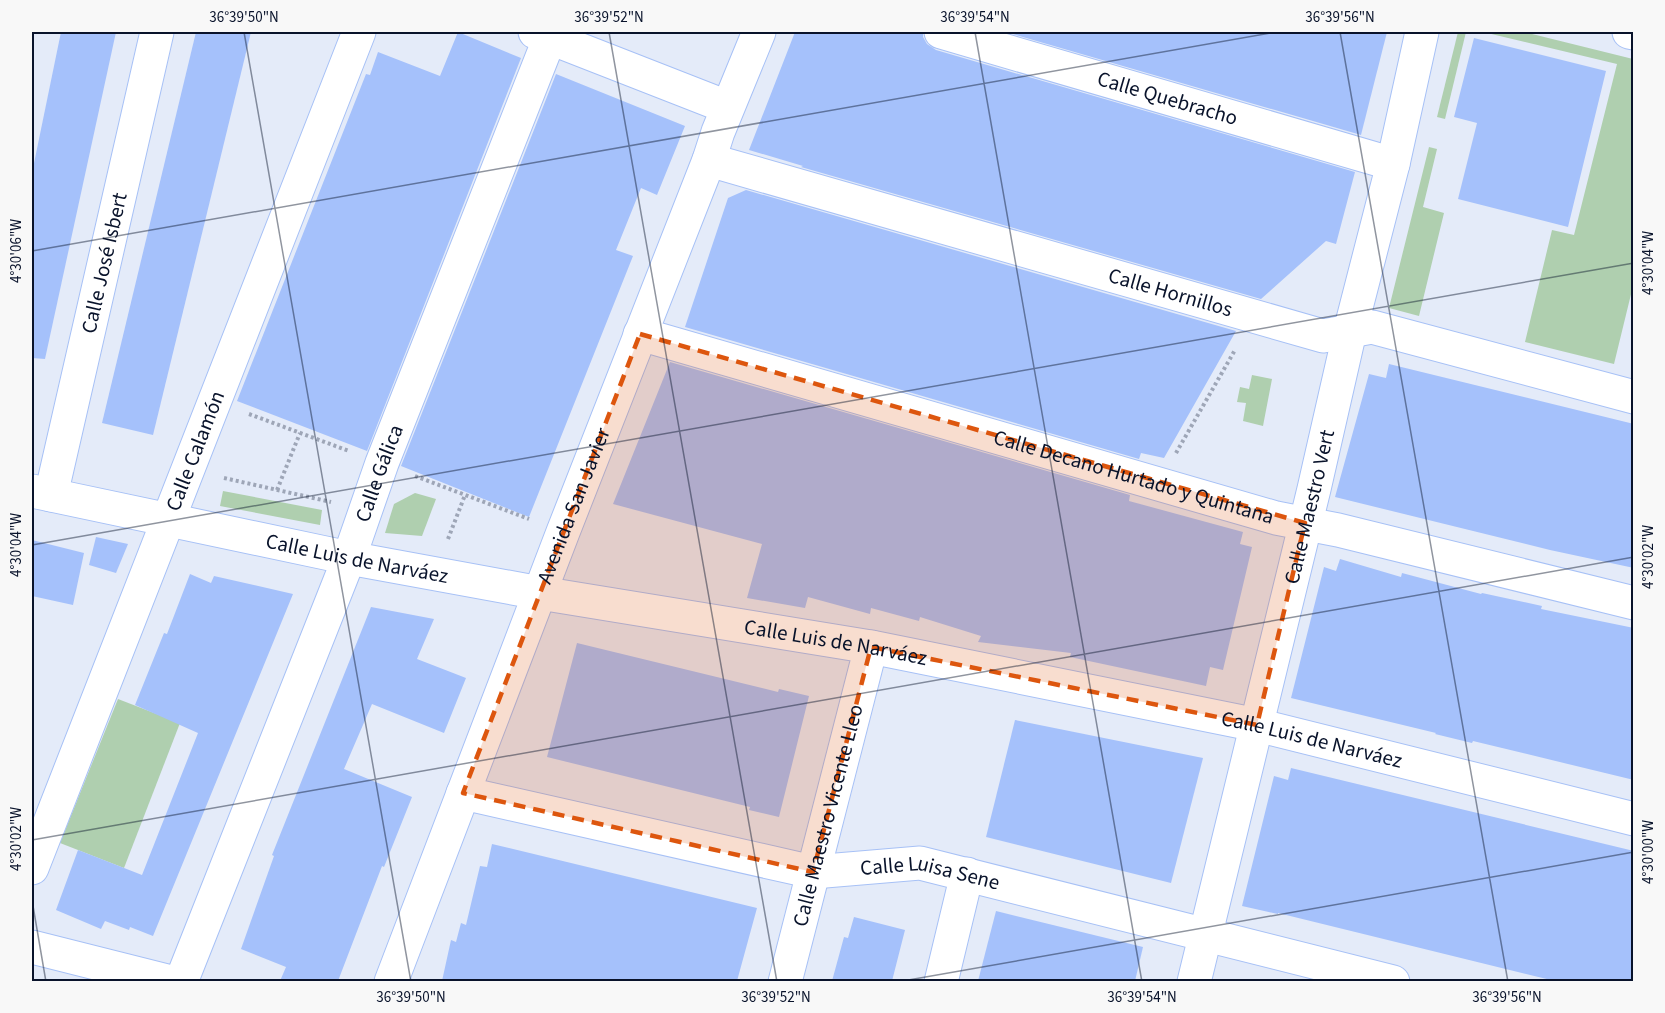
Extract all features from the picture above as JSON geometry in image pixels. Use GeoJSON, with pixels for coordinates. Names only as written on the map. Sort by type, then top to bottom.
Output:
{"type":"FeatureCollection","features":[{"type":"Feature","properties":{"kind":"street","name":"Calle José Isbert"},"geometry":{"type":"LineString","coordinates":[[41,493],[157,32]]}},
{"type":"Feature","properties":{"kind":"street","name":"Calle Calamón"},"geometry":{"type":"LineString","coordinates":[[32,868],[359,32]]}},
{"type":"Feature","properties":{"kind":"street","name":"Avenida San Javier"},"geometry":{"type":"LineString","coordinates":[[391,981],[563,532],[759,32]]}},
{"type":"Feature","properties":{"kind":"street","name":"Calle Quebracho"},"geometry":{"type":"LineString","coordinates":[[941,32],[1393,164]]}},
{"type":"Feature","properties":{"kind":"street","name":"Calle Maestro Vert"},"geometry":{"type":"LineString","coordinates":[[1194,981],[1350,331],[1393,164],[1422,32]]}},
{"type":"Feature","properties":{"kind":"street"},"geometry":{"type":"LineString","coordinates":[[1629,32],[1634,33]]}},
{"type":"Feature","properties":{"kind":"street"},"geometry":{"type":"LineString","coordinates":[[545,33],[728,107]]}},
{"type":"Feature","properties":{"kind":"street","name":"Calle Gálica"},"geometry":{"type":"LineString","coordinates":[[181,981],[349,558],[364,509],[545,33]]}},
{"type":"Feature","properties":{"kind":"street","name":"Calle Hornillos"},"geometry":{"type":"LineString","coordinates":[[709,160],[1323,336],[1372,327],[1634,397]]}},
{"type":"Feature","properties":{"kind":"street","name":"Calle Decano Hurtado y Quintana"},"geometry":{"type":"LineString","coordinates":[[640,334],[1276,518],[1349,532],[1634,603]]}},
{"type":"Feature","properties":{"kind":"street","name":"Calle Luis de Narváez"},"geometry":{"type":"LineString","coordinates":[[41,493],[349,558],[540,593],[872,647],[1257,725],[1634,819]]}},
{"type":"Feature","properties":{"kind":"street","name":"Calle Maestro Vicente Lleo"},"geometry":{"type":"LineString","coordinates":[[785,981],[872,647]]}},
{"type":"Feature","properties":{"kind":"street","name":"Calle Luisa Sene"},"geometry":{"type":"LineString","coordinates":[[463,793],[813,872],[920,863],[1393,981]]}},
{"type":"Feature","properties":{"kind":"street"},"geometry":{"type":"LineString","coordinates":[[941,981],[967,874]]}},
{"type":"Feature","properties":{"kind":"street"},"geometry":{"type":"LineString","coordinates":[[32,947],[171,981]]}},
{"type":"Feature","properties":{"kind":"path"},"geometry":{"type":"LineString","coordinates":[[1159,485],[1245,332],[1259,318]]}},
{"type":"Feature","properties":{"kind":"path"},"geometry":{"type":"LineString","coordinates":[[214,401],[563,532]]}},
{"type":"Feature","properties":{"kind":"path"},"geometry":{"type":"LineString","coordinates":[[277,490],[300,433]]}},
{"type":"Feature","properties":{"kind":"path"},"geometry":{"type":"LineString","coordinates":[[187,470],[364,509]]}},
{"type":"Feature","properties":{"kind":"path"},"geometry":{"type":"LineString","coordinates":[[434,573],[465,495]]}},
{"type":"Feature","properties":{"kind":"highlighted area"},"geometry":{"type":"Polygon","coordinates":[[[640,334],[1305,523],[1257,725],[871,647],[813,872],[463,793],[640,334]]]}},
{"type":"Feature","properties":{"kind":"green space"},"geometry":{"type":"Polygon","coordinates":[[[1458,32],[1466,32],[1445,119],[1437,117],[1458,32]]]}},
{"type":"Feature","properties":{"kind":"green space"},"geometry":{"type":"Polygon","coordinates":[[[1483,32],[1524,32],[1633,59],[1633,286],[1614,364],[1525,342],[1552,230],[1574,235],[1617,64],[1483,32]]]}},
{"type":"Feature","properties":{"kind":"green space"},"geometry":{"type":"Polygon","coordinates":[[[1429,147],[1437,149],[1423,207],[1444,213],[1419,316],[1389,308],[1429,147]]]}},
{"type":"Feature","properties":{"kind":"green space"},"geometry":{"type":"Polygon","coordinates":[[[1252,375],[1272,379],[1263,426],[1243,421],[1246,403],[1237,402],[1240,387],[1249,389],[1252,375]]]}},
{"type":"Feature","properties":{"kind":"green space"},"geometry":{"type":"Polygon","coordinates":[[[223,491],[322,510],[320,525],[220,506],[223,491]]]}},
{"type":"Feature","properties":{"kind":"green space"},"geometry":{"type":"Polygon","coordinates":[[[415,493],[436,499],[422,536],[385,533],[394,504],[415,493]]]}},
{"type":"Feature","properties":{"kind":"green space"},"geometry":{"type":"Polygon","coordinates":[[[118,699],[180,723],[124,868],[60,843],[118,699]]]}},
{"type":"Feature","properties":{"kind":"building"},"geometry":{"type":"Polygon","coordinates":[[[61,32],[116,32],[45,359],[32,358],[32,173],[61,32]]]}},
{"type":"Feature","properties":{"kind":"building"},"geometry":{"type":"Polygon","coordinates":[[[196,32],[251,32],[153,435],[102,423],[196,32]]]}},
{"type":"Feature","properties":{"kind":"building"},"geometry":{"type":"Polygon","coordinates":[[[458,32],[521,58],[367,451],[237,401],[366,74],[370,75],[378,52],[440,76],[458,32]]]}},
{"type":"Feature","properties":{"kind":"building"},"geometry":{"type":"Polygon","coordinates":[[[795,32],[923,32],[927,44],[936,50],[1355,172],[1336,244],[1326,241],[1261,299],[749,150],[795,32]]]}},
{"type":"Feature","properties":{"kind":"building"},"geometry":{"type":"Polygon","coordinates":[[[1006,32],[1387,32],[1361,135],[1006,32]]]}},
{"type":"Feature","properties":{"kind":"building"},"geometry":{"type":"Polygon","coordinates":[[[1474,38],[1606,71],[1568,227],[1458,199],[1477,123],[1454,117],[1474,38]]]}},
{"type":"Feature","properties":{"kind":"building"},"geometry":{"type":"Polygon","coordinates":[[[556,74],[685,126],[657,195],[641,188],[616,250],[633,256],[529,517],[401,466],[556,74]]]}},
{"type":"Feature","properties":{"kind":"building"},"geometry":{"type":"Polygon","coordinates":[[[746,190],[1236,331],[1164,458],[1141,453],[1139,459],[685,327],[728,198],[746,190]]]}},
{"type":"Feature","properties":{"kind":"building"},"geometry":{"type":"Polygon","coordinates":[[[670,362],[1130,495],[1129,501],[1243,532],[1240,544],[1252,547],[1223,670],[1210,667],[1206,686],[1070,657],[1071,653],[978,642],[981,636],[920,617],[919,621],[871,608],[870,614],[808,597],[805,608],[747,598],[762,544],[613,504],[670,362]]]}},
{"type":"Feature","properties":{"kind":"building"},"geometry":{"type":"Polygon","coordinates":[[[1389,364],[1634,424],[1634,568],[1550,550],[1335,497],[1369,374],[1386,378],[1389,364]]]}},
{"type":"Feature","properties":{"kind":"building"},"geometry":{"type":"Polygon","coordinates":[[[96,537],[128,544],[116,573],[89,565],[96,537]]]}},
{"type":"Feature","properties":{"kind":"building"},"geometry":{"type":"Polygon","coordinates":[[[32,540],[84,553],[73,605],[32,596],[32,540]]]}},
{"type":"Feature","properties":{"kind":"building"},"geometry":{"type":"Polygon","coordinates":[[[1340,559],[1401,577],[1402,573],[1481,594],[1542,606],[1541,609],[1634,628],[1634,780],[1291,698],[1324,567],[1336,571],[1340,559]]]}},
{"type":"Feature","properties":{"kind":"building"},"geometry":{"type":"Polygon","coordinates":[[[190,574],[211,583],[214,576],[293,594],[153,936],[105,921],[101,929],[56,910],[78,850],[142,875],[198,733],[135,705],[164,633],[167,634],[190,574]]]}},
{"type":"Feature","properties":{"kind":"building"},"geometry":{"type":"Polygon","coordinates":[[[371,607],[434,619],[417,659],[466,678],[444,733],[372,704],[344,769],[412,797],[384,867],[382,866],[338,981],[280,981],[286,967],[241,949],[274,856],[272,855],[371,607]]]}},
{"type":"Feature","properties":{"kind":"building"},"geometry":{"type":"Polygon","coordinates":[[[577,643],[778,692],[779,689],[809,696],[779,817],[749,810],[750,807],[547,757],[577,643]]]}},
{"type":"Feature","properties":{"kind":"building"},"geometry":{"type":"Polygon","coordinates":[[[1015,720],[1203,758],[1171,883],[986,837],[1015,720]]]}},
{"type":"Feature","properties":{"kind":"building"},"geometry":{"type":"Polygon","coordinates":[[[1291,768],[1634,851],[1634,981],[1555,981],[1242,906],[1274,776],[1288,780],[1291,768]]]}},
{"type":"Feature","properties":{"kind":"building"},"geometry":{"type":"Polygon","coordinates":[[[492,844],[757,908],[737,981],[442,981],[451,940],[456,942],[461,923],[466,925],[480,866],[487,867],[492,844]]]}},
{"type":"Feature","properties":{"kind":"building"},"geometry":{"type":"Polygon","coordinates":[[[996,911],[1143,947],[1135,981],[978,981],[996,911]]]}},
{"type":"Feature","properties":{"kind":"building"},"geometry":{"type":"Polygon","coordinates":[[[854,917],[905,930],[892,981],[832,981],[844,937],[848,938],[854,917]]]}}]}
